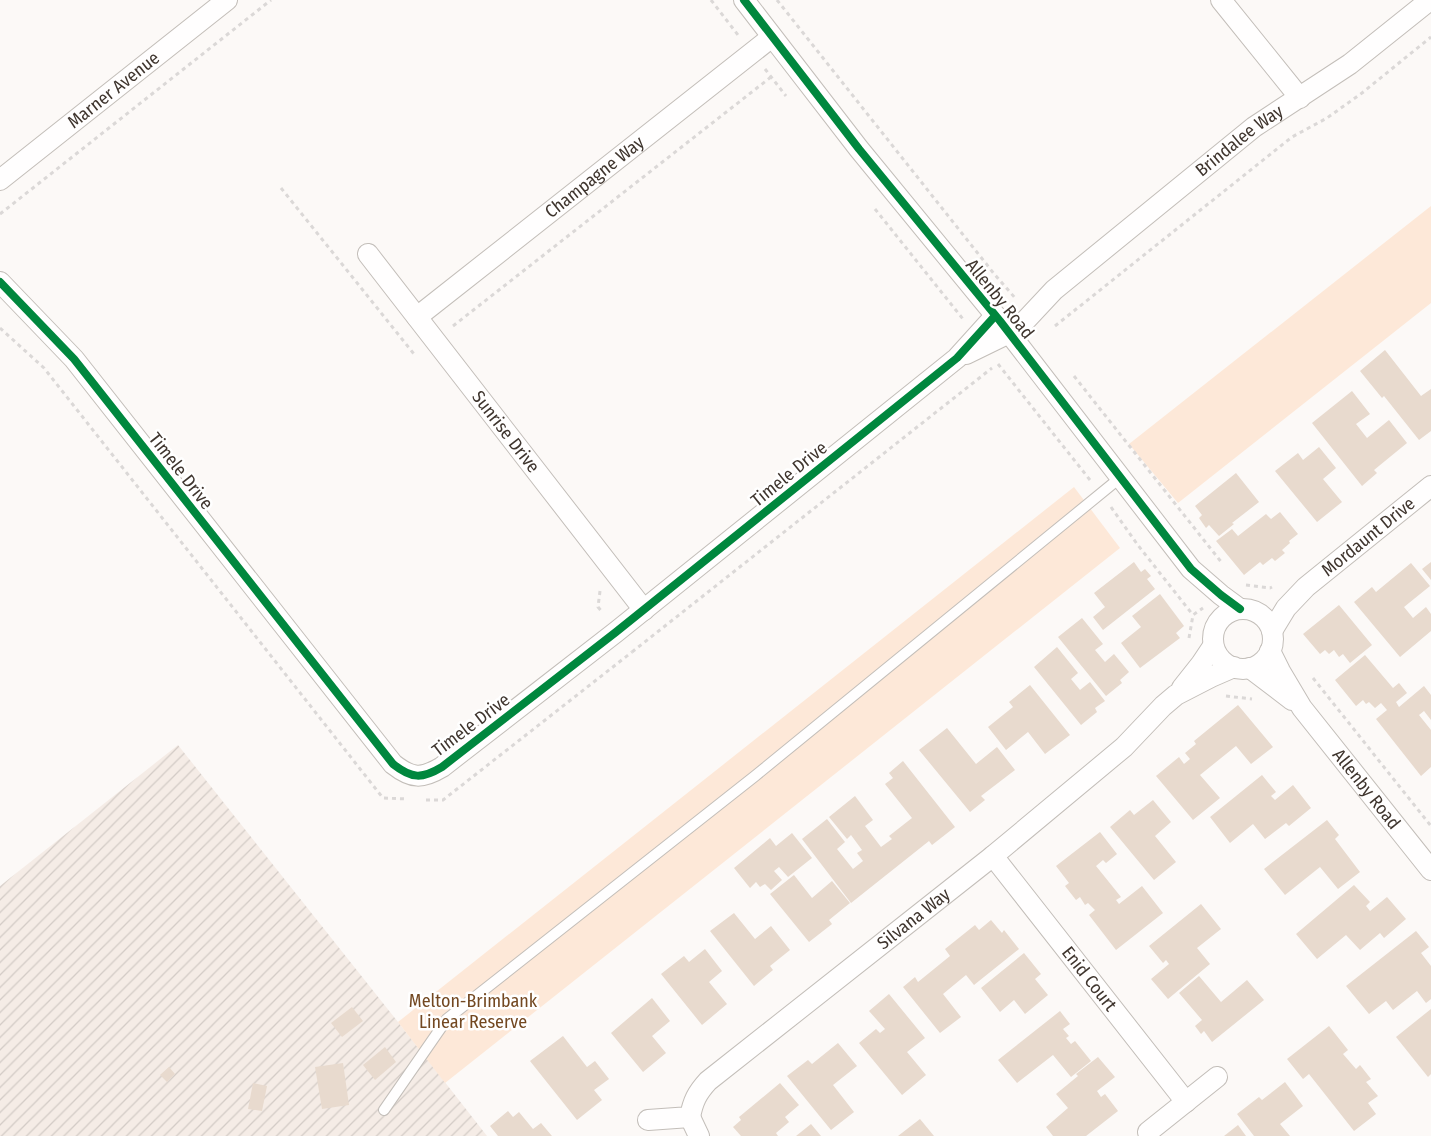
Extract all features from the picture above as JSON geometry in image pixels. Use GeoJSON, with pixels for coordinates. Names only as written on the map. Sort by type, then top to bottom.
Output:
{"type":"FeatureCollection","features":[{"type":"Feature","properties":{"kind":"street","name":"Marner Avenue"},"geometry":{"type":"LineString","coordinates":[[0,180],[227,0]]}},
{"type":"Feature","properties":{"kind":"street","name":"Allenby Road"},"geometry":{"type":"LineString","coordinates":[[744,0],[859,149],[1004,327],[1215,599],[1249,611]]}},
{"type":"Feature","properties":{"kind":"street"},"geometry":{"type":"LineString","coordinates":[[1221,0],[1300,98]]}},
{"type":"Feature","properties":{"kind":"street","name":"Brindalee Way"},"geometry":{"type":"LineString","coordinates":[[1004,327],[1054,290],[1254,127],[1350,64],[1430,0]]}},
{"type":"Feature","properties":{"kind":"street","name":"Champagne Way"},"geometry":{"type":"LineString","coordinates":[[417,317],[772,37]]}},
{"type":"Feature","properties":{"kind":"street","name":"Sunrise Drive"},"geometry":{"type":"LineString","coordinates":[[368,254],[644,610]]}},
{"type":"Feature","properties":{"kind":"street","name":"Timele Drive"},"geometry":{"type":"LineString","coordinates":[[0,282],[74,359],[393,764],[404,773],[418,776],[431,773],[442,767],[644,610],[957,358],[1004,327]]}},
{"type":"Feature","properties":{"kind":"street","name":"Mordaunt Drive"},"geometry":{"type":"LineString","coordinates":[[1271,641],[1286,608],[1306,587],[1431,486]]}},
{"type":"Feature","properties":{"kind":"street","name":"Mordaunt Drive"},"geometry":{"type":"LineString","coordinates":[[1249,611],[1282,601],[1306,587]]}},
{"type":"Feature","properties":{"kind":"street","name":"Allenby Road"},"geometry":{"type":"LineString","coordinates":[[1215,599],[1217,623]]}},
{"type":"Feature","properties":{"kind":"street"},"geometry":{"type":"LineString","coordinates":[[1231,611],[1249,611],[1264,618],[1269,624],[1271,641],[1266,658],[1258,665],[1242,668],[1225,663],[1218,655],[1213,646],[1214,630],[1223,616],[1231,611]]}},
{"type":"Feature","properties":{"kind":"street","name":"Allenby Road"},"geometry":{"type":"LineString","coordinates":[[1271,641],[1280,671],[1302,708],[1431,870]]}},
{"type":"Feature","properties":{"kind":"street","name":"Silvana Way"},"geometry":{"type":"LineString","coordinates":[[1206,671],[1213,646]]}},
{"type":"Feature","properties":{"kind":"street","name":"Allenby Road"},"geometry":{"type":"LineString","coordinates":[[1242,668],[1270,683],[1302,708]]}},
{"type":"Feature","properties":{"kind":"street","name":"Silvana Way"},"geometry":{"type":"LineString","coordinates":[[690,1117],[692,1104],[708,1080],[993,856],[1124,747],[1176,695],[1206,671],[1242,668]]}},
{"type":"Feature","properties":{"kind":"street","name":"Enid Court"},"geometry":{"type":"LineString","coordinates":[[993,856],[1186,1102]]}},
{"type":"Feature","properties":{"kind":"street"},"geometry":{"type":"LineString","coordinates":[[1148,1132],[1217,1077]]}},
{"type":"Feature","properties":{"kind":"street"},"geometry":{"type":"LineString","coordinates":[[648,1120],[690,1117],[699,1136]]}},
{"type":"Feature","properties":{"kind":"lane"},"geometry":{"type":"LineString","coordinates":[[384,1110],[447,1018],[755,776],[1120,478]]}},
{"type":"Feature","properties":{"kind":"path"},"geometry":{"type":"LineString","coordinates":[[0,214],[271,0]]}},
{"type":"Feature","properties":{"kind":"path"},"geometry":{"type":"LineString","coordinates":[[711,0],[789,100]]}},
{"type":"Feature","properties":{"kind":"path"},"geometry":{"type":"LineString","coordinates":[[1050,330],[1292,138],[1327,118],[1348,103],[1431,37]]}},
{"type":"Feature","properties":{"kind":"path"},"geometry":{"type":"LineString","coordinates":[[874,207],[1101,494],[1137,544],[1193,615]]}},
{"type":"Feature","properties":{"kind":"path"},"geometry":{"type":"LineString","coordinates":[[594,584],[600,592],[598,607],[632,652],[998,364]]}},
{"type":"Feature","properties":{"kind":"path"},"geometry":{"type":"LineString","coordinates":[[1270,683],[1257,700],[1220,695],[1217,684],[1187,648],[1193,615],[1238,583],[1273,587],[1282,601]]}},
{"type":"Feature","properties":{"kind":"path"},"geometry":{"type":"LineString","coordinates":[[1311,676],[1431,826]]}},
{"type":"Feature","properties":{"kind":"shaded area"},"geometry":{"type":"Polygon","coordinates":[[[178,745],[487,1136],[0,1136],[0,886],[178,745]]]}},
{"type":"Feature","properties":{"kind":"green space"},"geometry":{"type":"Polygon","coordinates":[[[1431,206],[1431,303],[1178,503],[1129,444],[1431,206]]]}},
{"type":"Feature","properties":{"kind":"green space","name":"Melton-Brimbank Linear Reserve"},"geometry":{"type":"Polygon","coordinates":[[[1074,487],[1120,548],[445,1083],[398,1022],[1074,487]]]}},
{"type":"Feature","properties":{"kind":"building"},"geometry":{"type":"Polygon","coordinates":[[[1385,350],[1421,396],[1431,389],[1431,431],[1419,440],[1384,396],[1382,398],[1360,371],[1385,350]]]}},
{"type":"Feature","properties":{"kind":"building"},"geometry":{"type":"Polygon","coordinates":[[[1352,391],[1370,414],[1356,424],[1367,438],[1389,420],[1407,443],[1374,470],[1377,473],[1362,486],[1312,423],[1352,391]]]}},
{"type":"Feature","properties":{"kind":"building"},"geometry":{"type":"Polygon","coordinates":[[[1319,447],[1336,468],[1323,479],[1342,502],[1317,522],[1275,471],[1298,453],[1303,460],[1319,447]]]}},
{"type":"Feature","properties":{"kind":"building"},"geometry":{"type":"Polygon","coordinates":[[[1236,473],[1259,502],[1219,536],[1209,525],[1206,528],[1199,518],[1202,515],[1195,506],[1236,473]]]}},
{"type":"Feature","properties":{"kind":"building"},"geometry":{"type":"Polygon","coordinates":[[[1280,512],[1298,534],[1282,550],[1285,553],[1275,561],[1272,558],[1263,565],[1260,562],[1244,575],[1216,541],[1232,529],[1238,536],[1266,514],[1271,519],[1280,512]]]}},
{"type":"Feature","properties":{"kind":"building"},"geometry":{"type":"Polygon","coordinates":[[[1134,562],[1141,572],[1145,569],[1151,576],[1147,579],[1155,589],[1103,630],[1093,617],[1105,607],[1094,593],[1134,562]]]}},
{"type":"Feature","properties":{"kind":"building"},"geometry":{"type":"Polygon","coordinates":[[[1431,562],[1431,580],[1422,569],[1431,562]]]}},
{"type":"Feature","properties":{"kind":"building"},"geometry":{"type":"Polygon","coordinates":[[[1411,563],[1430,586],[1404,607],[1413,618],[1426,607],[1431,614],[1431,631],[1400,657],[1354,602],[1372,587],[1376,592],[1411,563]]]}},
{"type":"Feature","properties":{"kind":"building"},"geometry":{"type":"Polygon","coordinates":[[[1160,594],[1184,626],[1176,633],[1180,638],[1140,668],[1121,643],[1141,627],[1132,616],[1160,594]]]}},
{"type":"Feature","properties":{"kind":"building"},"geometry":{"type":"Polygon","coordinates":[[[1339,605],[1372,645],[1350,663],[1343,654],[1339,657],[1334,650],[1329,654],[1325,650],[1320,654],[1303,634],[1339,605]]]}},
{"type":"Feature","properties":{"kind":"building"},"geometry":{"type":"Polygon","coordinates":[[[1082,618],[1103,644],[1095,650],[1105,662],[1114,654],[1129,672],[1120,680],[1122,683],[1106,696],[1058,637],[1082,618]]]}},
{"type":"Feature","properties":{"kind":"building"},"geometry":{"type":"Polygon","coordinates":[[[1057,647],[1078,673],[1071,679],[1080,690],[1090,682],[1105,701],[1095,708],[1097,712],[1081,725],[1034,667],[1057,647]]]}},
{"type":"Feature","properties":{"kind":"building"},"geometry":{"type":"Polygon","coordinates":[[[1365,655],[1393,688],[1399,683],[1407,693],[1396,702],[1399,707],[1424,686],[1431,695],[1431,720],[1424,711],[1419,715],[1431,730],[1431,767],[1421,776],[1376,719],[1387,710],[1381,703],[1375,708],[1369,702],[1366,704],[1363,700],[1356,706],[1335,680],[1365,655]]]}},
{"type":"Feature","properties":{"kind":"building"},"geometry":{"type":"Polygon","coordinates":[[[1030,685],[1070,735],[1045,754],[1028,732],[1006,750],[988,727],[1013,707],[1009,702],[1030,685]]]}},
{"type":"Feature","properties":{"kind":"building"},"geometry":{"type":"Polygon","coordinates":[[[1238,705],[1273,747],[1251,764],[1236,746],[1200,775],[1220,798],[1193,820],[1156,776],[1179,757],[1184,764],[1190,759],[1185,753],[1196,744],[1194,741],[1238,705]]]}},
{"type":"Feature","properties":{"kind":"building"},"geometry":{"type":"Polygon","coordinates":[[[947,728],[976,764],[997,747],[1015,770],[981,796],[985,800],[970,812],[919,750],[947,728]]]}},
{"type":"Feature","properties":{"kind":"building"},"geometry":{"type":"Polygon","coordinates":[[[903,761],[955,827],[932,845],[929,841],[851,903],[802,839],[827,819],[845,842],[837,849],[853,869],[863,861],[857,853],[862,850],[851,835],[847,839],[829,817],[855,796],[873,820],[865,826],[881,847],[892,839],[889,836],[912,818],[885,784],[893,778],[889,773],[903,761]]]}},
{"type":"Feature","properties":{"kind":"building"},"geometry":{"type":"Polygon","coordinates":[[[1262,775],[1276,792],[1271,796],[1275,800],[1293,785],[1311,808],[1289,826],[1286,823],[1265,839],[1253,824],[1230,843],[1210,817],[1262,775]]]}},
{"type":"Feature","properties":{"kind":"building"},"geometry":{"type":"Polygon","coordinates":[[[1153,800],[1171,822],[1155,836],[1176,862],[1154,880],[1110,827],[1130,810],[1134,815],[1153,800]]]}},
{"type":"Feature","properties":{"kind":"building"},"geometry":{"type":"Polygon","coordinates":[[[1327,820],[1339,835],[1335,839],[1360,872],[1338,889],[1320,867],[1285,895],[1264,869],[1327,820]]]}},
{"type":"Feature","properties":{"kind":"building"},"geometry":{"type":"Polygon","coordinates":[[[1100,832],[1117,854],[1106,863],[1103,860],[1096,866],[1121,897],[1116,900],[1119,904],[1142,886],[1163,913],[1116,950],[1089,915],[1095,910],[1088,903],[1085,905],[1080,897],[1076,900],[1065,886],[1069,883],[1056,866],[1100,832]]]}},
{"type":"Feature","properties":{"kind":"building"},"geometry":{"type":"Polygon","coordinates":[[[792,833],[812,858],[788,877],[779,867],[774,871],[782,880],[771,890],[765,884],[760,887],[756,882],[750,888],[734,868],[770,838],[776,846],[792,833]]]}},
{"type":"Feature","properties":{"kind":"building"},"geometry":{"type":"Polygon","coordinates":[[[794,875],[812,898],[832,881],[850,903],[829,920],[832,924],[809,942],[770,894],[794,875]]]}},
{"type":"Feature","properties":{"kind":"building"},"geometry":{"type":"Polygon","coordinates":[[[1354,885],[1370,902],[1366,906],[1370,911],[1387,897],[1406,919],[1384,938],[1380,933],[1360,950],[1346,935],[1317,959],[1296,934],[1354,885]]]}},
{"type":"Feature","properties":{"kind":"building"},"geometry":{"type":"Polygon","coordinates":[[[1201,904],[1221,929],[1197,948],[1210,964],[1168,999],[1151,979],[1169,964],[1166,960],[1163,963],[1149,946],[1201,904]]]}},
{"type":"Feature","properties":{"kind":"building"},"geometry":{"type":"Polygon","coordinates":[[[734,913],[755,939],[771,926],[790,950],[770,966],[773,970],[754,986],[710,931],[734,913]]]}},
{"type":"Feature","properties":{"kind":"building"},"geometry":{"type":"Polygon","coordinates":[[[991,920],[1002,933],[1004,930],[1019,949],[974,985],[966,975],[943,994],[961,1017],[940,1033],[903,987],[915,977],[918,982],[950,956],[945,949],[975,925],[979,930],[991,920]]]}},
{"type":"Feature","properties":{"kind":"building"},"geometry":{"type":"Polygon","coordinates":[[[1416,931],[1429,947],[1421,953],[1431,966],[1431,999],[1426,1003],[1417,991],[1393,1010],[1386,1001],[1369,1014],[1346,986],[1416,931]]]}},
{"type":"Feature","properties":{"kind":"building"},"geometry":{"type":"Polygon","coordinates":[[[705,949],[722,971],[709,982],[727,1004],[702,1025],[661,974],[684,956],[689,962],[705,949]]]}},
{"type":"Feature","properties":{"kind":"building"},"geometry":{"type":"Polygon","coordinates":[[[1024,953],[1041,974],[1035,979],[1048,995],[1025,1014],[1014,1000],[1000,1012],[981,988],[1024,953]]]}},
{"type":"Feature","properties":{"kind":"building"},"geometry":{"type":"Polygon","coordinates":[[[1199,976],[1221,1002],[1247,980],[1264,1000],[1212,1042],[1204,1031],[1201,1034],[1195,1026],[1202,1020],[1179,993],[1199,976]]]}},
{"type":"Feature","properties":{"kind":"building"},"geometry":{"type":"Polygon","coordinates":[[[889,994],[925,1038],[907,1052],[926,1075],[902,1095],[859,1043],[876,1029],[880,1033],[885,1029],[869,1011],[889,994]]]}},
{"type":"Feature","properties":{"kind":"building"},"geometry":{"type":"Polygon","coordinates":[[[652,998],[670,1021],[652,1036],[666,1053],[643,1072],[611,1033],[652,998]]]}},
{"type":"Feature","properties":{"kind":"building"},"geometry":{"type":"Polygon","coordinates":[[[352,1007],[363,1021],[342,1037],[331,1023],[352,1007]]]}},
{"type":"Feature","properties":{"kind":"building"},"geometry":{"type":"Polygon","coordinates":[[[1431,1009],[1431,1074],[1428,1077],[1396,1037],[1431,1009]]]}},
{"type":"Feature","properties":{"kind":"building"},"geometry":{"type":"Polygon","coordinates":[[[1060,1011],[1070,1024],[1063,1029],[1069,1036],[1066,1038],[1071,1044],[1075,1041],[1091,1061],[1071,1077],[1053,1055],[1017,1083],[998,1060],[1060,1011]]]}},
{"type":"Feature","properties":{"kind":"building"},"geometry":{"type":"Polygon","coordinates":[[[1329,1026],[1348,1050],[1343,1054],[1356,1069],[1360,1065],[1371,1079],[1366,1082],[1378,1096],[1368,1103],[1376,1114],[1354,1131],[1309,1074],[1303,1079],[1287,1059],[1329,1026]]]}},
{"type":"Feature","properties":{"kind":"building"},"geometry":{"type":"Polygon","coordinates":[[[563,1036],[587,1067],[595,1061],[609,1079],[594,1090],[602,1100],[577,1120],[530,1061],[563,1036]]]}},
{"type":"Feature","properties":{"kind":"building"},"geometry":{"type":"Polygon","coordinates":[[[838,1043],[857,1066],[833,1085],[854,1112],[831,1130],[787,1076],[808,1060],[812,1064],[838,1043]]]}},
{"type":"Feature","properties":{"kind":"building"},"geometry":{"type":"Polygon","coordinates":[[[385,1047],[396,1062],[375,1080],[363,1065],[385,1047]]]}},
{"type":"Feature","properties":{"kind":"building"},"geometry":{"type":"Polygon","coordinates":[[[1098,1057],[1115,1077],[1097,1091],[1101,1097],[1105,1094],[1118,1111],[1086,1136],[1053,1136],[1046,1127],[1068,1108],[1056,1094],[1078,1076],[1076,1074],[1098,1057]]]}},
{"type":"Feature","properties":{"kind":"building"},"geometry":{"type":"Polygon","coordinates":[[[343,1063],[349,1105],[322,1109],[315,1067],[343,1063]]]}},
{"type":"Feature","properties":{"kind":"building"},"geometry":{"type":"Polygon","coordinates":[[[169,1067],[175,1074],[167,1082],[160,1075],[169,1067]]]}},
{"type":"Feature","properties":{"kind":"building"},"geometry":{"type":"Polygon","coordinates":[[[1285,1082],[1303,1106],[1280,1124],[1290,1136],[1254,1136],[1237,1114],[1259,1097],[1262,1100],[1285,1082]]]}},
{"type":"Feature","properties":{"kind":"building"},"geometry":{"type":"Polygon","coordinates":[[[253,1083],[267,1086],[262,1111],[248,1109],[253,1083]]]}},
{"type":"Feature","properties":{"kind":"building"},"geometry":{"type":"Polygon","coordinates":[[[780,1083],[799,1105],[785,1117],[789,1122],[776,1133],[778,1136],[741,1136],[733,1127],[741,1120],[739,1117],[780,1083]]]}},
{"type":"Feature","properties":{"kind":"building"},"geometry":{"type":"Polygon","coordinates":[[[508,1111],[513,1117],[519,1112],[533,1129],[541,1123],[552,1136],[498,1136],[490,1126],[508,1111]]]}},
{"type":"Feature","properties":{"kind":"building"},"geometry":{"type":"Polygon","coordinates":[[[920,1119],[934,1136],[898,1136],[920,1119]]]}},
{"type":"Feature","properties":{"kind":"building"},"geometry":{"type":"Polygon","coordinates":[[[811,1124],[821,1136],[796,1136],[811,1124]]]}},
{"type":"Feature","properties":{"kind":"building"},"geometry":{"type":"Polygon","coordinates":[[[1238,1125],[1246,1136],[1224,1136],[1238,1125]]]}},
{"type":"Feature","properties":{"kind":"cycle path"},"geometry":{"type":"LineString","coordinates":[[744,0],[859,149],[1000,321],[1191,569],[1240,609]]}},
{"type":"Feature","properties":{"kind":"cycle path"},"geometry":{"type":"LineString","coordinates":[[0,282],[74,359],[393,764],[417,776],[429,774],[442,767],[616,632],[957,358],[995,316]]}}]}
